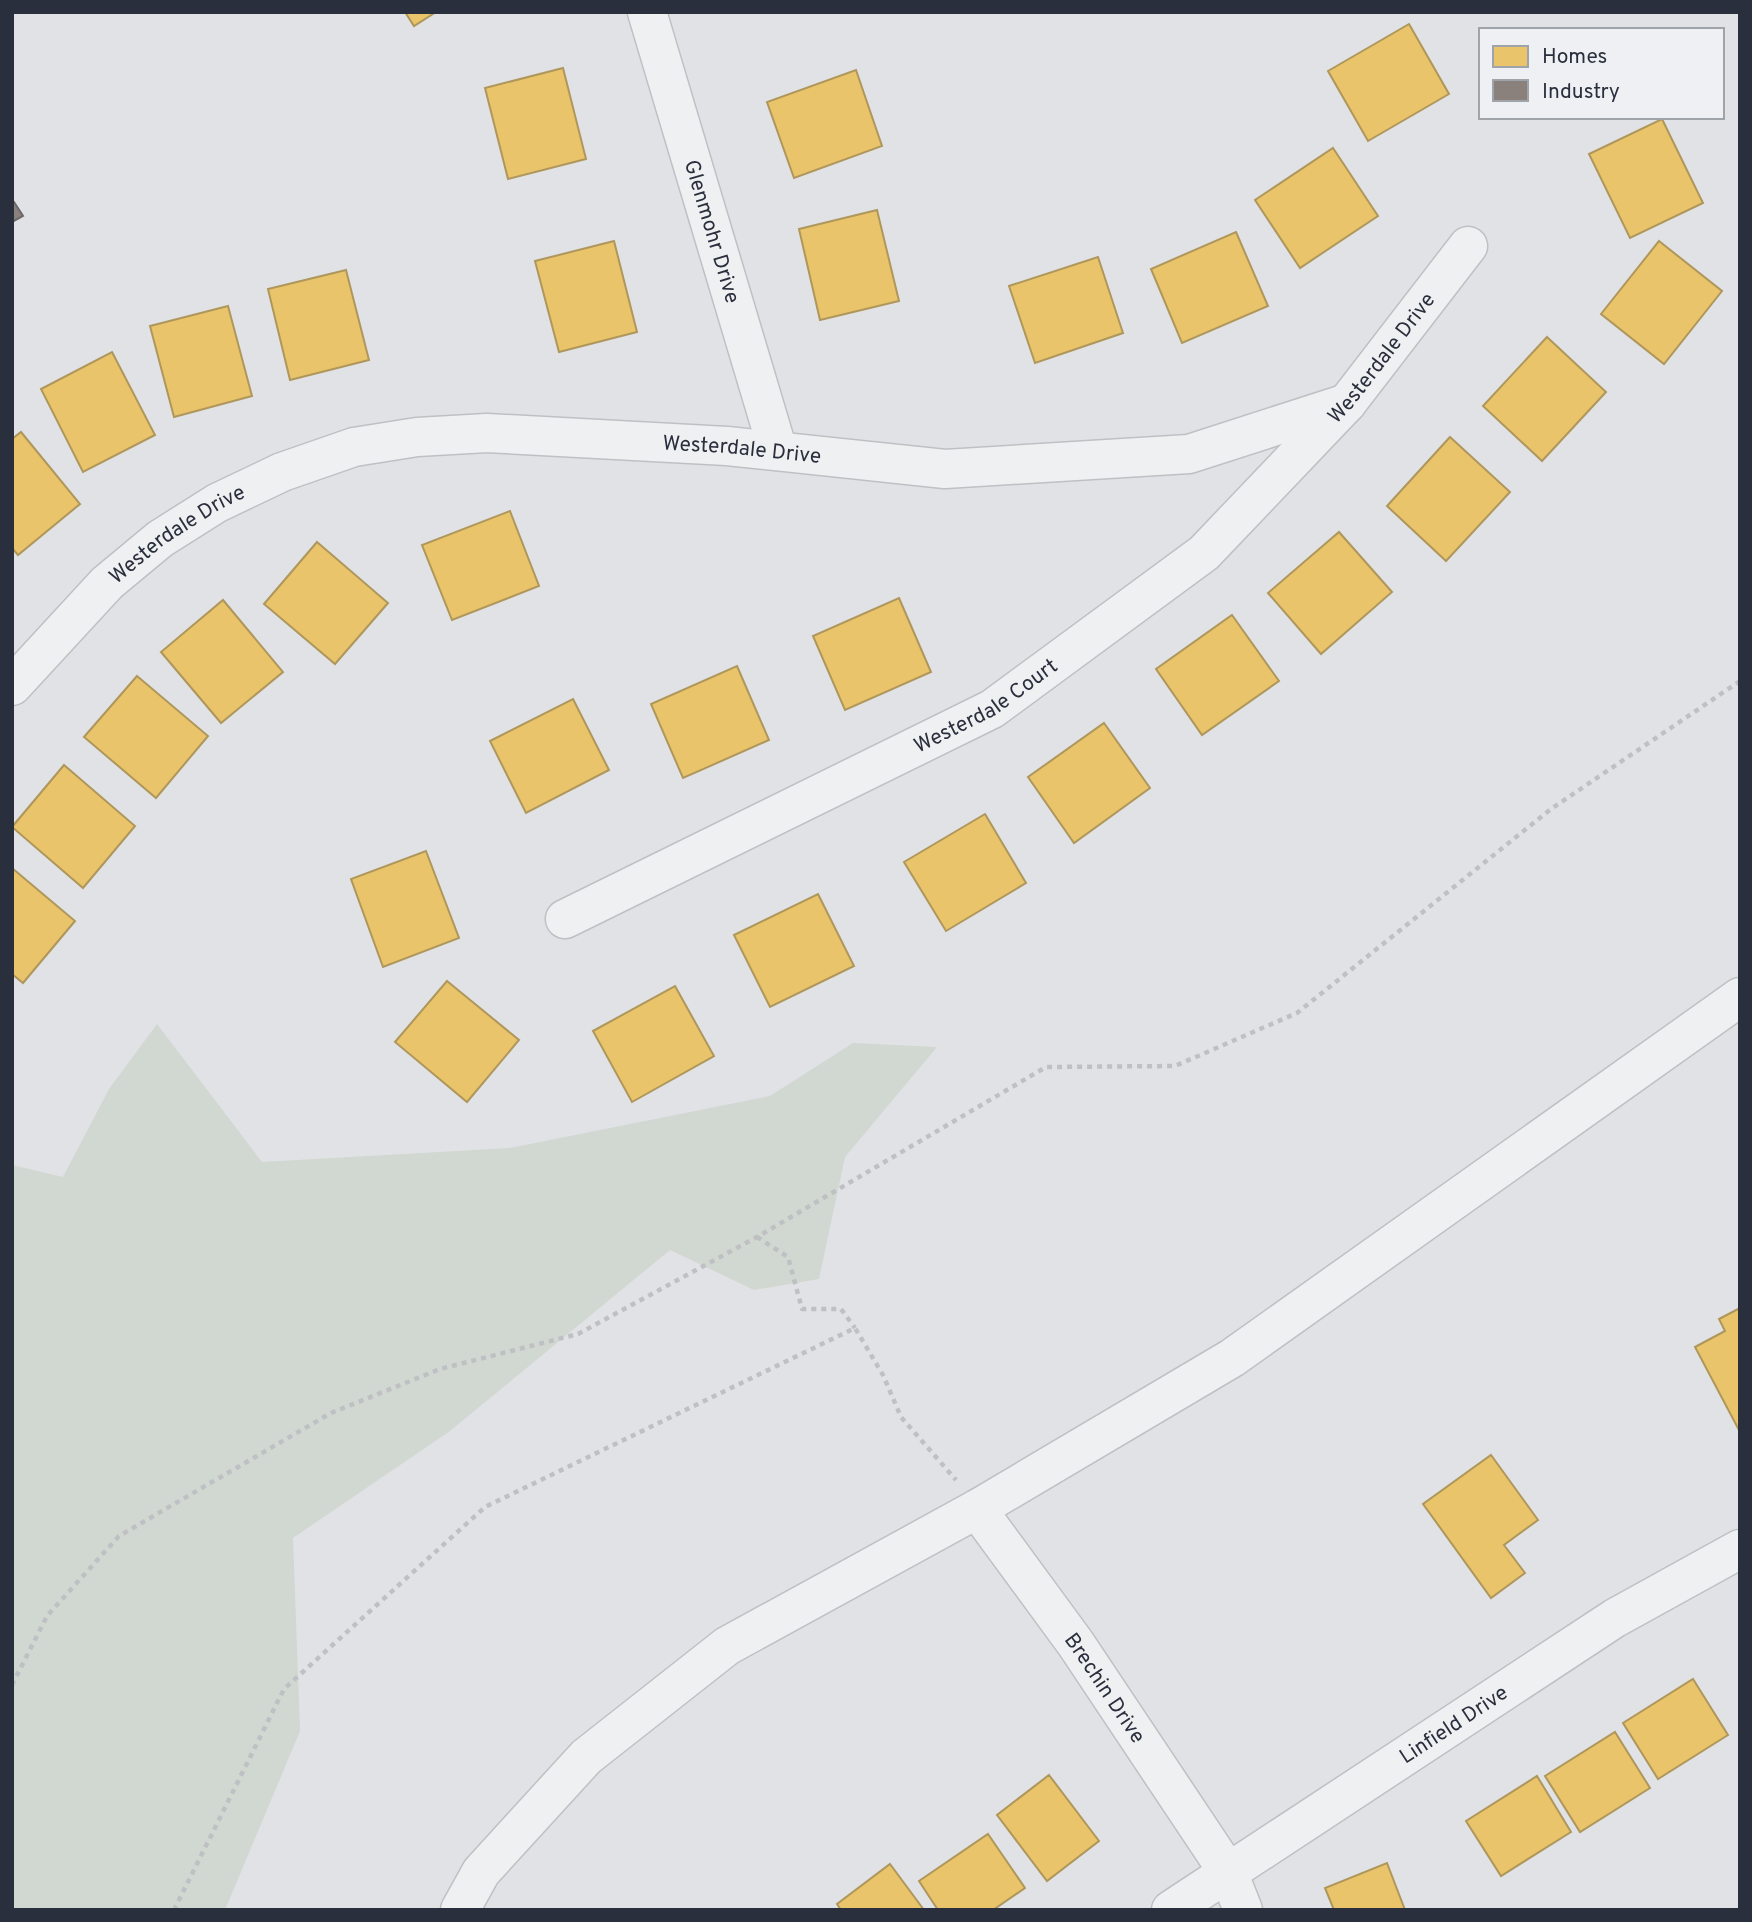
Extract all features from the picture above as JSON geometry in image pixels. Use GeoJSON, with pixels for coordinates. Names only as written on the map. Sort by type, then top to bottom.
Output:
{"type":"FeatureCollection","features":[{"type":"Feature","properties":{"kind":"street","name":"Glenmohr Drive"},"geometry":{"type":"LineString","coordinates":[[647,12],[778,451]]}},
{"type":"Feature","properties":{"kind":"street","name":"Westerdale Drive"},"geometry":{"type":"LineString","coordinates":[[12,686],[107,583],[160,539],[217,503],[282,472],[354,447],[417,437],[487,433],[778,451],[945,468],[1189,454],[1347,403],[1468,246]]}},
{"type":"Feature","properties":{"kind":"street","name":"Westerdale Court"},"geometry":{"type":"LineString","coordinates":[[565,919],[992,709],[1204,553],[1347,403]]}},
{"type":"Feature","properties":{"kind":"street"},"geometry":{"type":"LineString","coordinates":[[460,1910],[481,1871],[586,1757],[716,1654],[977,1509],[1232,1358],[1740,997]]}},
{"type":"Feature","properties":{"kind":"street","name":"Brechin Drive"},"geometry":{"type":"LineString","coordinates":[[977,1509],[1076,1644],[1228,1872],[1243,1910]]}},
{"type":"Feature","properties":{"kind":"street","name":"Linfield Drive"},"geometry":{"type":"LineString","coordinates":[[1171,1910],[1615,1618],[1740,1549]]}},
{"type":"Feature","properties":{"kind":"path"},"geometry":{"type":"LineString","coordinates":[[12,1685],[47,1616],[119,1536],[331,1413],[440,1369],[578,1334],[757,1237],[1046,1067],[1175,1066],[1297,1013],[1552,809],[1740,681]]}},
{"type":"Feature","properties":{"kind":"path"},"geometry":{"type":"LineString","coordinates":[[757,1237],[788,1256],[803,1309],[841,1309],[883,1375],[901,1417],[977,1509]]}},
{"type":"Feature","properties":{"kind":"path"},"geometry":{"type":"LineString","coordinates":[[174,1910],[284,1689],[485,1507],[855,1328]]}},
{"type":"Feature","properties":{"kind":"shaded area"},"geometry":{"type":"Polygon","coordinates":[[[157,1024],[262,1162],[510,1148],[770,1096],[853,1043],[937,1047],[845,1157],[819,1279],[754,1290],[670,1250],[450,1431],[293,1538],[300,1731],[225,1910],[12,1910],[12,1165],[63,1177],[109,1089],[157,1024]]]}},
{"type":"Feature","properties":{"kind":"building: Homes"},"geometry":{"type":"Polygon","coordinates":[[[405,12],[436,12],[414,26],[405,12]]]}},
{"type":"Feature","properties":{"kind":"building: Homes"},"geometry":{"type":"Polygon","coordinates":[[[1409,24],[1449,94],[1368,141],[1328,71],[1409,24]]]}},
{"type":"Feature","properties":{"kind":"building: Homes"},"geometry":{"type":"Polygon","coordinates":[[[563,68],[586,159],[508,179],[485,88],[563,68]]]}},
{"type":"Feature","properties":{"kind":"building: Homes"},"geometry":{"type":"Polygon","coordinates":[[[856,70],[882,146],[794,178],[767,102],[856,70]]]}},
{"type":"Feature","properties":{"kind":"building: Homes"},"geometry":{"type":"Polygon","coordinates":[[[1662,119],[1703,203],[1630,238],[1589,154],[1662,119]]]}},
{"type":"Feature","properties":{"kind":"building: Homes"},"geometry":{"type":"Polygon","coordinates":[[[1333,148],[1378,216],[1300,268],[1255,200],[1333,148]]]}},
{"type":"Feature","properties":{"kind":"building: Homes"},"geometry":{"type":"Polygon","coordinates":[[[877,210],[899,301],[820,320],[799,229],[877,210]]]}},
{"type":"Feature","properties":{"kind":"building: Homes"},"geometry":{"type":"Polygon","coordinates":[[[1236,232],[1268,306],[1182,343],[1151,269],[1236,232]]]}},
{"type":"Feature","properties":{"kind":"building: Homes"},"geometry":{"type":"Polygon","coordinates":[[[614,241],[637,332],[559,352],[535,261],[614,241]]]}},
{"type":"Feature","properties":{"kind":"building: Homes"},"geometry":{"type":"Polygon","coordinates":[[[1659,241],[1722,291],[1664,364],[1601,314],[1659,241]]]}},
{"type":"Feature","properties":{"kind":"building: Homes"},"geometry":{"type":"Polygon","coordinates":[[[1098,257],[1123,333],[1035,363],[1009,286],[1098,257]]]}},
{"type":"Feature","properties":{"kind":"building: Homes"},"geometry":{"type":"Polygon","coordinates":[[[346,270],[369,360],[290,380],[268,289],[346,270]]]}},
{"type":"Feature","properties":{"kind":"building: Homes"},"geometry":{"type":"Polygon","coordinates":[[[228,306],[252,396],[174,417],[150,326],[228,306]]]}},
{"type":"Feature","properties":{"kind":"building: Homes"},"geometry":{"type":"Polygon","coordinates":[[[1547,337],[1606,392],[1542,461],[1483,406],[1547,337]]]}},
{"type":"Feature","properties":{"kind":"building: Homes"},"geometry":{"type":"Polygon","coordinates":[[[112,352],[155,435],[83,472],[41,389],[112,352]]]}},
{"type":"Feature","properties":{"kind":"building: Homes"},"geometry":{"type":"Polygon","coordinates":[[[21,432],[80,504],[18,555],[12,548],[12,439],[21,432]]]}},
{"type":"Feature","properties":{"kind":"building: Homes"},"geometry":{"type":"Polygon","coordinates":[[[1450,437],[1510,492],[1446,561],[1387,506],[1450,437]]]}},
{"type":"Feature","properties":{"kind":"building: Homes"},"geometry":{"type":"Polygon","coordinates":[[[510,511],[539,586],[452,620],[422,545],[510,511]]]}},
{"type":"Feature","properties":{"kind":"building: Homes"},"geometry":{"type":"Polygon","coordinates":[[[1339,532],[1392,592],[1321,654],[1268,593],[1339,532]]]}},
{"type":"Feature","properties":{"kind":"building: Homes"},"geometry":{"type":"Polygon","coordinates":[[[317,542],[388,603],[335,664],[264,604],[317,542]]]}},
{"type":"Feature","properties":{"kind":"building: Homes"},"geometry":{"type":"Polygon","coordinates":[[[899,598],[931,672],[845,710],[813,636],[899,598]]]}},
{"type":"Feature","properties":{"kind":"building: Homes"},"geometry":{"type":"Polygon","coordinates":[[[223,600],[283,672],[221,723],[161,652],[223,600]]]}},
{"type":"Feature","properties":{"kind":"building: Homes"},"geometry":{"type":"Polygon","coordinates":[[[1232,615],[1279,681],[1202,735],[1156,669],[1232,615]]]}},
{"type":"Feature","properties":{"kind":"building: Homes"},"geometry":{"type":"Polygon","coordinates":[[[737,666],[769,740],[683,778],[651,704],[737,666]]]}},
{"type":"Feature","properties":{"kind":"building: Homes"},"geometry":{"type":"Polygon","coordinates":[[[137,676],[208,736],[156,798],[84,737],[137,676]]]}},
{"type":"Feature","properties":{"kind":"building: Homes"},"geometry":{"type":"Polygon","coordinates":[[[573,699],[609,770],[526,813],[490,741],[573,699]]]}},
{"type":"Feature","properties":{"kind":"building: Homes"},"geometry":{"type":"Polygon","coordinates":[[[1104,723],[1150,788],[1074,843],[1028,777],[1104,723]]]}},
{"type":"Feature","properties":{"kind":"building: Homes"},"geometry":{"type":"Polygon","coordinates":[[[64,765],[135,826],[83,888],[12,827],[64,765]]]}},
{"type":"Feature","properties":{"kind":"building: Homes"},"geometry":{"type":"Polygon","coordinates":[[[985,814],[1026,883],[946,931],[904,862],[985,814]]]}},
{"type":"Feature","properties":{"kind":"building: Homes"},"geometry":{"type":"Polygon","coordinates":[[[426,851],[459,938],[383,967],[351,879],[426,851]]]}},
{"type":"Feature","properties":{"kind":"building: Homes"},"geometry":{"type":"Polygon","coordinates":[[[12,868],[75,921],[23,983],[12,974],[12,868]]]}},
{"type":"Feature","properties":{"kind":"building: Homes"},"geometry":{"type":"Polygon","coordinates":[[[818,894],[854,966],[770,1007],[734,935],[818,894]]]}},
{"type":"Feature","properties":{"kind":"building: Homes"},"geometry":{"type":"Polygon","coordinates":[[[447,981],[519,1040],[467,1102],[395,1042],[447,981]]]}},
{"type":"Feature","properties":{"kind":"building: Homes"},"geometry":{"type":"Polygon","coordinates":[[[675,986],[714,1056],[632,1102],[593,1031],[675,986]]]}},
{"type":"Feature","properties":{"kind":"building: Homes"},"geometry":{"type":"Polygon","coordinates":[[[1740,1308],[1740,1432],[1695,1347],[1725,1331],[1719,1319],[1740,1308]]]}},
{"type":"Feature","properties":{"kind":"building: Homes"},"geometry":{"type":"Polygon","coordinates":[[[1491,1455],[1538,1520],[1504,1545],[1525,1573],[1491,1598],[1423,1504],[1491,1455]]]}},
{"type":"Feature","properties":{"kind":"building: Homes"},"geometry":{"type":"Polygon","coordinates":[[[1693,1679],[1728,1735],[1658,1779],[1623,1723],[1693,1679]]]}},
{"type":"Feature","properties":{"kind":"building: Homes"},"geometry":{"type":"Polygon","coordinates":[[[1615,1732],[1650,1788],[1580,1832],[1545,1776],[1615,1732]]]}},
{"type":"Feature","properties":{"kind":"building: Homes"},"geometry":{"type":"Polygon","coordinates":[[[1049,1775],[1099,1841],[1047,1881],[997,1815],[1049,1775]]]}},
{"type":"Feature","properties":{"kind":"building: Homes"},"geometry":{"type":"Polygon","coordinates":[[[1537,1776],[1571,1832],[1501,1876],[1466,1821],[1537,1776]]]}},
{"type":"Feature","properties":{"kind":"building: Homes"},"geometry":{"type":"Polygon","coordinates":[[[988,1834],[1025,1888],[993,1910],[938,1910],[919,1881],[988,1834]]]}},
{"type":"Feature","properties":{"kind":"building: Homes"},"geometry":{"type":"Polygon","coordinates":[[[1387,1863],[1405,1910],[1334,1910],[1325,1888],[1387,1863]]]}},
{"type":"Feature","properties":{"kind":"building: Homes"},"geometry":{"type":"Polygon","coordinates":[[[890,1864],[924,1910],[841,1910],[837,1904],[890,1864]]]}},
{"type":"Feature","properties":{"kind":"building: Industry"},"geometry":{"type":"Polygon","coordinates":[[[14,202],[23,216],[12,222],[12,203],[14,202]]]}}]}
